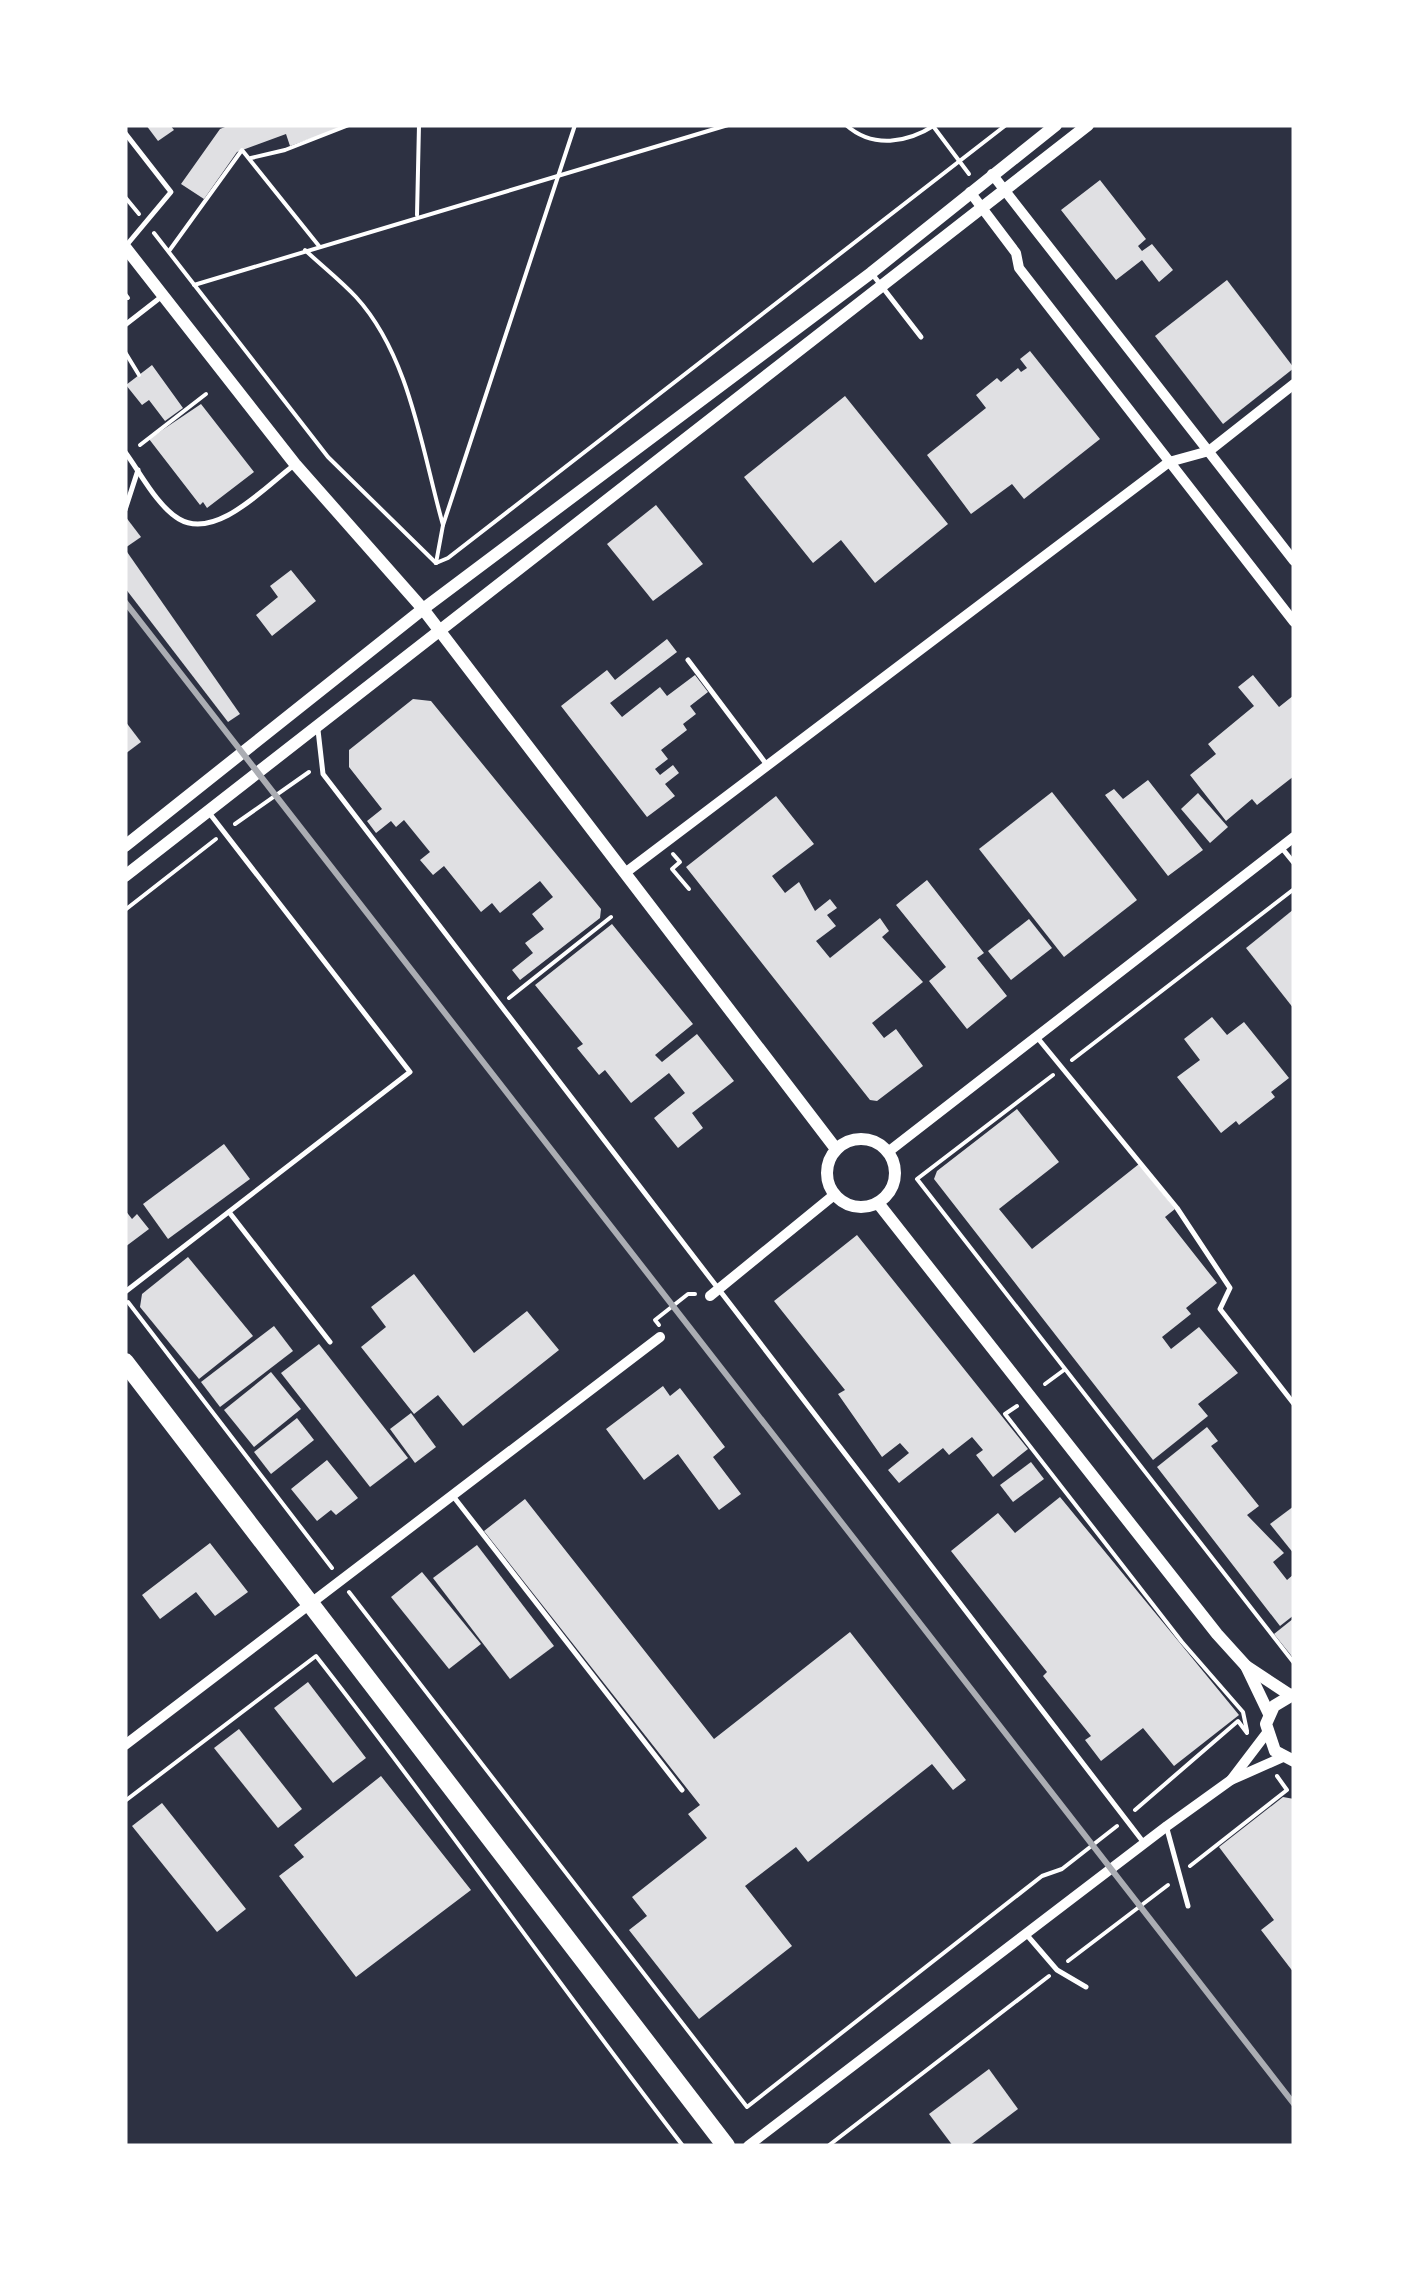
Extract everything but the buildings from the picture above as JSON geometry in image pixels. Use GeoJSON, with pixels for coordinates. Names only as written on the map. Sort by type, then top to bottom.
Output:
{"type":"FeatureCollection","features":[{"type":"Feature","properties":{"kind":"highway"},"geometry":{"type":"LineString","coordinates":[[125,1362],[726,2146]]}},
{"type":"Feature","properties":{"kind":"street"},"geometry":{"type":"LineString","coordinates":[[125,846],[423,608],[871,272],[1056,125]]}},
{"type":"Feature","properties":{"kind":"street"},"geometry":{"type":"LineString","coordinates":[[125,876],[1088,125]]}},
{"type":"Feature","properties":{"kind":"street"},"geometry":{"type":"LineString","coordinates":[[992,174],[1294,561]]}},
{"type":"Feature","properties":{"kind":"street"},"geometry":{"type":"LineString","coordinates":[[974,189],[981,208],[1016,253],[1019,268],[1294,622]]}},
{"type":"Feature","properties":{"kind":"street"},"geometry":{"type":"LineString","coordinates":[[125,247],[295,464],[423,608],[836,1150]]}},
{"type":"Feature","properties":{"kind":"street"},"geometry":{"type":"LineString","coordinates":[[625,873],[1168,462],[1208,451],[1294,384]]}},
{"type":"Feature","properties":{"kind":"street"},"geometry":{"type":"LineString","coordinates":[[888,1152],[1294,837]]}},
{"type":"Feature","properties":{"kind":"street"},"geometry":{"type":"LineString","coordinates":[[862,1139],[888,1152],[893,1163],[893,1185],[878,1203],[850,1206],[834,1195],[827,1172],[836,1150],[862,1139]]}},
{"type":"Feature","properties":{"kind":"street"},"geometry":{"type":"LineString","coordinates":[[714,1292],[834,1195]]}},
{"type":"Feature","properties":{"kind":"street"},"geometry":{"type":"LineString","coordinates":[[878,1203],[1246,1666],[1268,1714],[1266,1734],[1231,1780]]}},
{"type":"Feature","properties":{"kind":"street"},"geometry":{"type":"LineString","coordinates":[[125,1746],[660,1337]]}},
{"type":"Feature","properties":{"kind":"street"},"geometry":{"type":"LineString","coordinates":[[1246,1666],[1292,1695],[1268,1714]]}},
{"type":"Feature","properties":{"kind":"street"},"geometry":{"type":"LineString","coordinates":[[748,2146],[1166,1826],[1231,1780],[1289,1759],[1266,1734]]}},
{"type":"Feature","properties":{"kind":"lane"},"geometry":{"type":"LineString","coordinates":[[125,133],[171,192],[125,247]]}},
{"type":"Feature","properties":{"kind":"lane"},"geometry":{"type":"LineString","coordinates":[[871,272],[921,338]]}},
{"type":"Feature","properties":{"kind":"lane"},"geometry":{"type":"LineString","coordinates":[[125,324],[163,295]]}},
{"type":"Feature","properties":{"kind":"lane"},"geometry":{"type":"LineString","coordinates":[[125,452],[178,518],[204,524],[230,513],[295,464]]}},
{"type":"Feature","properties":{"kind":"lane"},"geometry":{"type":"LineString","coordinates":[[125,510],[138,470]]}},
{"type":"Feature","properties":{"kind":"lane"},"geometry":{"type":"LineString","coordinates":[[688,660],[767,765]]}},
{"type":"Feature","properties":{"kind":"lane"},"geometry":{"type":"LineString","coordinates":[[318,726],[323,774],[502,1004],[714,1292],[1144,1843]]}},
{"type":"Feature","properties":{"kind":"lane"},"geometry":{"type":"LineString","coordinates":[[125,1295],[410,1072],[208,812]]}},
{"type":"Feature","properties":{"kind":"lane"},"geometry":{"type":"LineString","coordinates":[[1281,847],[1294,863]]}},
{"type":"Feature","properties":{"kind":"lane"},"geometry":{"type":"LineString","coordinates":[[1036,1036],[1177,1208],[1230,1288],[1220,1309],[1294,1404]]}},
{"type":"Feature","properties":{"kind":"lane"},"geometry":{"type":"LineString","coordinates":[[229,1212],[330,1342]]}},
{"type":"Feature","properties":{"kind":"lane"},"geometry":{"type":"LineString","coordinates":[[452,1496],[682,1790]]}},
{"type":"Feature","properties":{"kind":"lane"},"geometry":{"type":"LineString","coordinates":[[1166,1826],[1188,1906]]}},
{"type":"Feature","properties":{"kind":"lane"},"geometry":{"type":"LineString","coordinates":[[1026,1934],[1057,1970],[1086,1987]]}},
{"type":"Feature","properties":{"kind":"path"},"geometry":{"type":"LineString","coordinates":[[249,158],[285,150],[349,125]]}},
{"type":"Feature","properties":{"kind":"path"},"geometry":{"type":"LineString","coordinates":[[417,218],[419,125]]}},
{"type":"Feature","properties":{"kind":"path"},"geometry":{"type":"LineString","coordinates":[[436,564],[443,525],[574,125]]}},
{"type":"Feature","properties":{"kind":"path"},"geometry":{"type":"LineString","coordinates":[[194,284],[728,125]]}},
{"type":"Feature","properties":{"kind":"path"},"geometry":{"type":"LineString","coordinates":[[846,125],[874,140],[897,142],[933,125],[960,161],[974,189]]}},
{"type":"Feature","properties":{"kind":"path"},"geometry":{"type":"LineString","coordinates":[[436,564],[1006,125]]}},
{"type":"Feature","properties":{"kind":"path"},"geometry":{"type":"LineString","coordinates":[[169,251],[242,150],[319,246]]}},
{"type":"Feature","properties":{"kind":"path"},"geometry":{"type":"LineString","coordinates":[[125,196],[328,457],[436,564]]}},
{"type":"Feature","properties":{"kind":"path"},"geometry":{"type":"LineString","coordinates":[[305,250],[358,299],[386,343],[402,380],[443,525]]}},
{"type":"Feature","properties":{"kind":"path"},"geometry":{"type":"LineString","coordinates":[[125,352],[139,375]]}},
{"type":"Feature","properties":{"kind":"path"},"geometry":{"type":"LineString","coordinates":[[140,445],[206,394]]}},
{"type":"Feature","properties":{"kind":"path"},"geometry":{"type":"LineString","coordinates":[[673,854],[680,862],[672,868],[689,889]]}},
{"type":"Feature","properties":{"kind":"path"},"geometry":{"type":"LineString","coordinates":[[1294,889],[918,1179],[1294,1663]]}},
{"type":"Feature","properties":{"kind":"path"},"geometry":{"type":"LineString","coordinates":[[502,1004],[611,917]]}},
{"type":"Feature","properties":{"kind":"path"},"geometry":{"type":"LineString","coordinates":[[660,1337],[665,1333],[655,1320],[688,1294],[714,1292]]}},
{"type":"Feature","properties":{"kind":"path"},"geometry":{"type":"LineString","coordinates":[[125,1295],[747,2106],[1042,1876],[1062,1868],[1125,1819],[1238,1722],[1247,1733]]}},
{"type":"Feature","properties":{"kind":"path"},"geometry":{"type":"LineString","coordinates":[[1044,1384],[1064,1370]]}},
{"type":"Feature","properties":{"kind":"path"},"geometry":{"type":"LineString","coordinates":[[1005,1414],[1017,1406]]}},
{"type":"Feature","properties":{"kind":"path"},"geometry":{"type":"LineString","coordinates":[[125,1801],[316,1656],[472,1858],[498,1904],[683,2146]]}},
{"type":"Feature","properties":{"kind":"railway"},"geometry":{"type":"LineString","coordinates":[[125,602],[1294,2104]]}}]}
